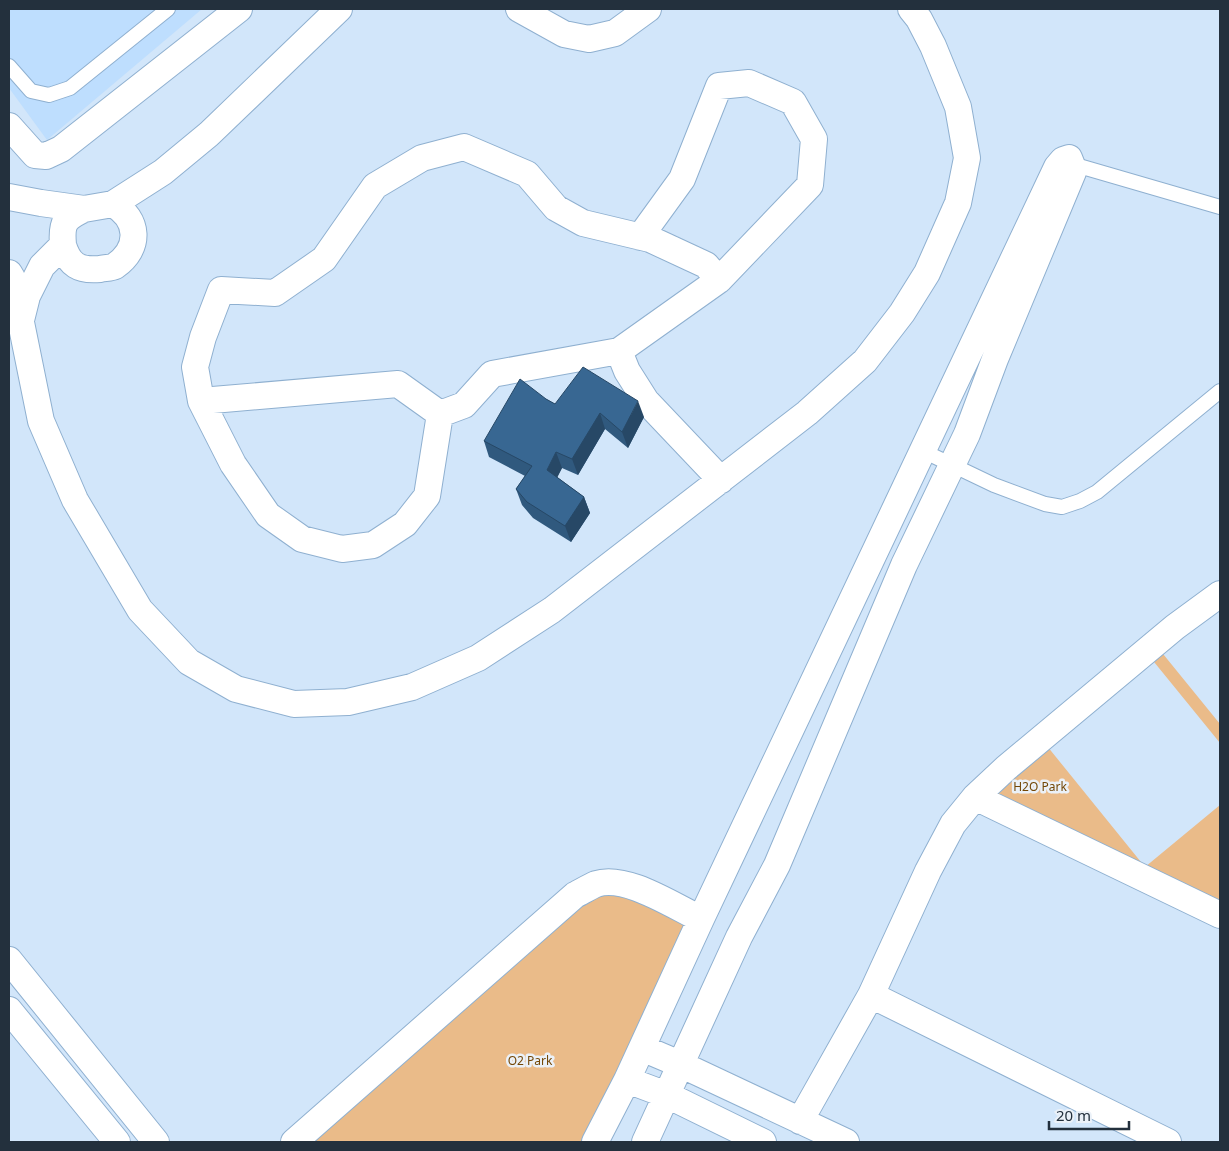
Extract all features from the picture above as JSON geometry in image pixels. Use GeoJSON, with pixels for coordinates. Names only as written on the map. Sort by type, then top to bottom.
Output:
{"type":"FeatureCollection","features":[{"type":"Feature","properties":{"kind":"street"},"geometry":{"type":"LineString","coordinates":[[9,126],[35,155],[46,156],[54,152],[69,143],[239,9]]}},
{"type":"Feature","properties":{"kind":"street"},"geometry":{"type":"LineString","coordinates":[[9,197],[84,208],[113,204],[163,172],[209,134],[340,9]]}},
{"type":"Feature","properties":{"kind":"street"},"geometry":{"type":"LineString","coordinates":[[519,9],[564,34],[589,39],[615,33],[648,9]]}},
{"type":"Feature","properties":{"kind":"street"},"geometry":{"type":"LineString","coordinates":[[9,273],[12,278],[41,421],[75,500],[140,610],[189,662],[236,689],[294,704],[348,702],[412,687],[478,658],[552,610],[807,412],[865,361],[902,313],[927,272],[958,203],[966,158],[958,107],[933,46],[911,9]]}},
{"type":"Feature","properties":{"kind":"street"},"geometry":{"type":"LineString","coordinates":[[440,414],[464,405],[492,374],[619,351],[719,280],[810,185],[814,139],[793,102],[749,83],[719,86],[682,179],[640,237]]}},
{"type":"Feature","properties":{"kind":"street"},"geometry":{"type":"LineString","coordinates":[[440,414],[427,496],[406,524],[373,545],[342,549],[302,539],[268,515],[233,464],[201,401],[195,367],[203,337],[221,290],[276,293],[324,259],[375,186],[422,158],[464,147],[527,174],[556,208],[582,223],[650,239],[706,265],[719,280]]}},
{"type":"Feature","properties":{"kind":"street"},"geometry":{"type":"LineString","coordinates":[[595,1142],[627,1080],[1056,167],[1063,160],[1069,158],[1073,172],[995,359],[967,434],[904,565],[776,865],[739,937],[682,1065],[645,1142]]}},
{"type":"Feature","properties":{"kind":"street"},"geometry":{"type":"LineString","coordinates":[[84,208],[69,216],[62,230],[66,254],[71,262],[86,270],[114,267],[134,242],[133,226],[123,210],[113,204]]}},
{"type":"Feature","properties":{"kind":"street"},"geometry":{"type":"LineString","coordinates":[[20,321],[28,296],[42,266],[63,245]]}},
{"type":"Feature","properties":{"kind":"street"},"geometry":{"type":"LineString","coordinates":[[619,351],[627,370],[646,402],[721,480]]}},
{"type":"Feature","properties":{"kind":"street"},"geometry":{"type":"LineString","coordinates":[[201,401],[398,384],[440,414]]}},
{"type":"Feature","properties":{"kind":"street"},"geometry":{"type":"LineString","coordinates":[[800,1121],[871,995],[928,871],[953,824],[975,797],[1006,768],[1174,627],[1220,594]]}},
{"type":"Feature","properties":{"kind":"street"},"geometry":{"type":"LineString","coordinates":[[975,797],[1220,915]]}},
{"type":"Feature","properties":{"kind":"street"},"geometry":{"type":"LineString","coordinates":[[294,1142],[568,902],[596,884],[613,883],[635,887],[701,919]]}},
{"type":"Feature","properties":{"kind":"street"},"geometry":{"type":"LineString","coordinates":[[9,960],[156,1142]]}},
{"type":"Feature","properties":{"kind":"street"},"geometry":{"type":"LineString","coordinates":[[871,995],[1168,1142]]}},
{"type":"Feature","properties":{"kind":"street"},"geometry":{"type":"LineString","coordinates":[[9,1010],[117,1142]]}},
{"type":"Feature","properties":{"kind":"street"},"geometry":{"type":"LineString","coordinates":[[642,1048],[846,1142]]}},
{"type":"Feature","properties":{"kind":"street"},"geometry":{"type":"LineString","coordinates":[[627,1080],[667,1095],[763,1142]]}},
{"type":"Feature","properties":{"kind":"street"},"geometry":{"type":"LineString","coordinates":[[718,1120],[734,1090]]}},
{"type":"Feature","properties":{"kind":"lane"},"geometry":{"type":"LineString","coordinates":[[9,66],[31,91],[49,95],[70,88],[168,9]]}},
{"type":"Feature","properties":{"kind":"lane"},"geometry":{"type":"LineString","coordinates":[[1072,164],[1220,208]]}},
{"type":"Feature","properties":{"kind":"lane"},"geometry":{"type":"LineString","coordinates":[[923,451],[994,485],[1045,504],[1062,507],[1080,501],[1097,492],[1220,391]]}},
{"type":"Feature","properties":{"kind":"shaded area"},"geometry":{"type":"Polygon","coordinates":[[[9,9],[202,9],[47,140],[9,88],[9,9]]]}},
{"type":"Feature","properties":{"kind":"green space"},"geometry":{"type":"Polygon","coordinates":[[[1159,649],[1220,724],[1220,743],[1150,657],[1159,649]]]}},
{"type":"Feature","properties":{"kind":"green space","name":"H2O Park"},"geometry":{"type":"Polygon","coordinates":[[[1043,741],[1145,867],[1220,805],[1220,907],[987,795],[1043,741]]]}},
{"type":"Feature","properties":{"kind":"green space","name":"O2 Park"},"geometry":{"type":"Polygon","coordinates":[[[625,893],[691,923],[582,1142],[309,1142],[596,894],[625,893]]]}},
{"type":"Feature","properties":{"kind":"building"},"geometry":{"type":"Polygon","coordinates":[[[583,367],[638,401],[622,432],[600,413],[572,459],[556,452],[547,470],[584,497],[565,526],[527,502],[516,489],[532,466],[484,441],[520,379],[555,404],[583,367]]]}}]}
